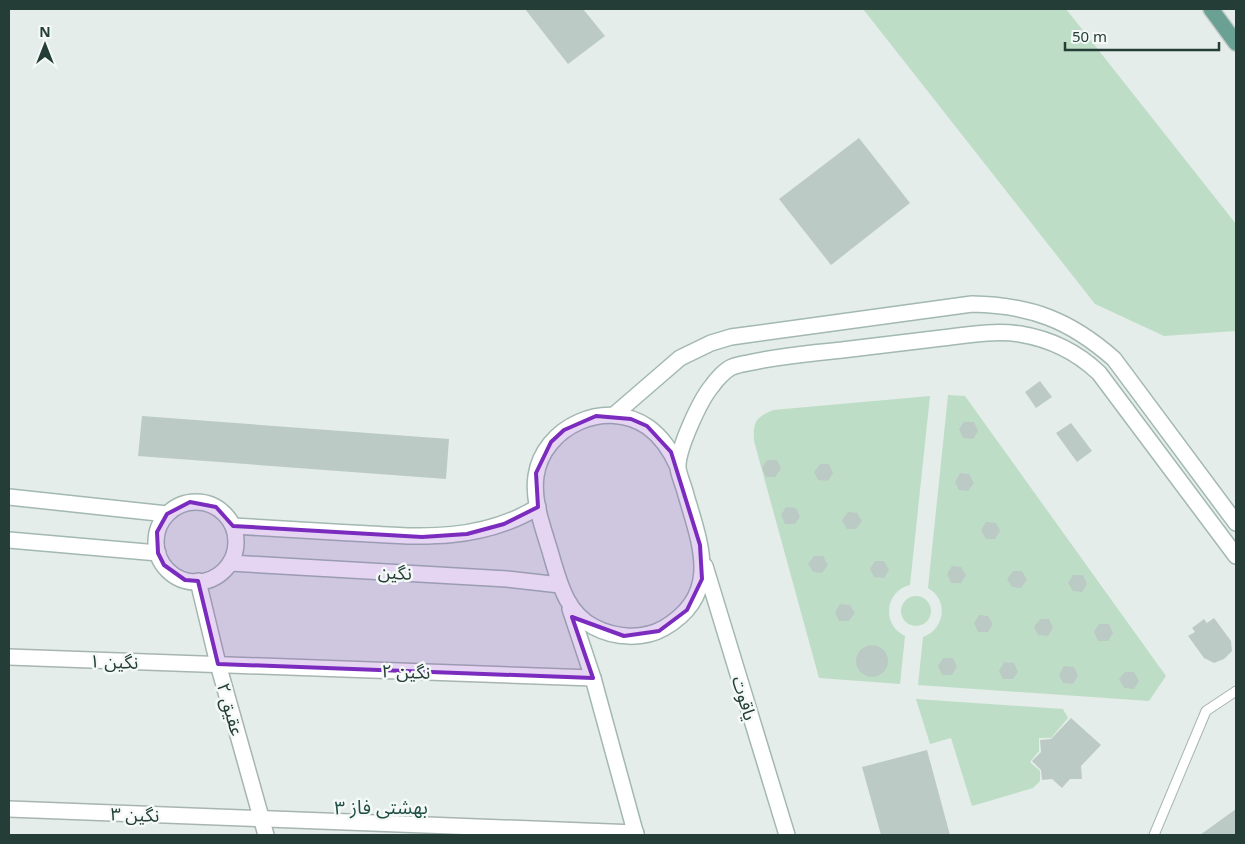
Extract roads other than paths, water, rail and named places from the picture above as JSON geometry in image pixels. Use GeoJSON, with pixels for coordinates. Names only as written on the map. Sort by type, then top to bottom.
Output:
{"type":"FeatureCollection","features":[{"type":"Feature","properties":{"kind":"main road"},"geometry":{"type":"LineString","coordinates":[[1211,9],[1236,43]]}},
{"type":"Feature","properties":{"kind":"street"},"geometry":{"type":"LineString","coordinates":[[614,415],[680,358],[724,339],[972,304],[1018,307],[1061,321],[1098,345],[1114,359],[1236,523]]}},
{"type":"Feature","properties":{"kind":"street"},"geometry":{"type":"LineString","coordinates":[[678,467],[684,441],[693,417],[711,386],[730,367],[767,358],[971,335],[1018,334],[1054,343],[1085,360],[1099,373],[1236,556]]}},
{"type":"Feature","properties":{"kind":"street"},"geometry":{"type":"LineString","coordinates":[[567,600],[577,614],[591,626],[607,633],[624,636],[642,636],[659,631],[674,622],[687,610],[696,595],[702,579],[703,561],[700,544],[672,452],[661,438],[647,426],[631,419],[614,415],[596,416],[580,421],[564,430],[552,442],[542,457],[536,473],[535,490],[560,585],[567,600],[593,678],[636,834]]}},
{"type":"Feature","properties":{"kind":"street"},"geometry":{"type":"LineString","coordinates":[[9,498],[168,514]]}},
{"type":"Feature","properties":{"kind":"street"},"geometry":{"type":"LineString","coordinates":[[190,502],[204,502],[216,507],[226,515],[233,526],[236,544],[230,563],[216,576],[198,581],[185,580],[173,574],[164,565],[158,553],[156,543],[157,532],[161,522],[178,506],[190,502]]}},
{"type":"Feature","properties":{"kind":"street","name":"نگین"},"geometry":{"type":"LineString","coordinates":[[233,526],[422,537],[467,534],[504,524],[538,507]]}},
{"type":"Feature","properties":{"kind":"street"},"geometry":{"type":"LineString","coordinates":[[9,540],[158,553]]}},
{"type":"Feature","properties":{"kind":"street","name":"یاقوت"},"geometry":{"type":"LineString","coordinates":[[703,561],[787,835]]}},
{"type":"Feature","properties":{"kind":"street","name":"نگین"},"geometry":{"type":"LineString","coordinates":[[230,563],[507,579],[560,585]]}},
{"type":"Feature","properties":{"kind":"street","name":"عقیق ۲"},"geometry":{"type":"LineString","coordinates":[[198,581],[218,664],[266,835]]}},
{"type":"Feature","properties":{"kind":"street","name":"نگین ۱"},"geometry":{"type":"LineString","coordinates":[[9,657],[218,664]]}},
{"type":"Feature","properties":{"kind":"street","name":"نگین ۲"},"geometry":{"type":"LineString","coordinates":[[218,664],[593,678]]}},
{"type":"Feature","properties":{"kind":"street","name":"نگین ۳"},"geometry":{"type":"LineString","coordinates":[[9,810],[636,834]]}},
{"type":"Feature","properties":{"kind":"lane"},"geometry":{"type":"LineString","coordinates":[[1154,835],[1206,711],[1236,691]]}},
{"type":"Feature","properties":{"kind":"district","name":"بهشتی فاز ۳"},"geometry":{"type":"Point","coordinates":[381,807]}}]}
